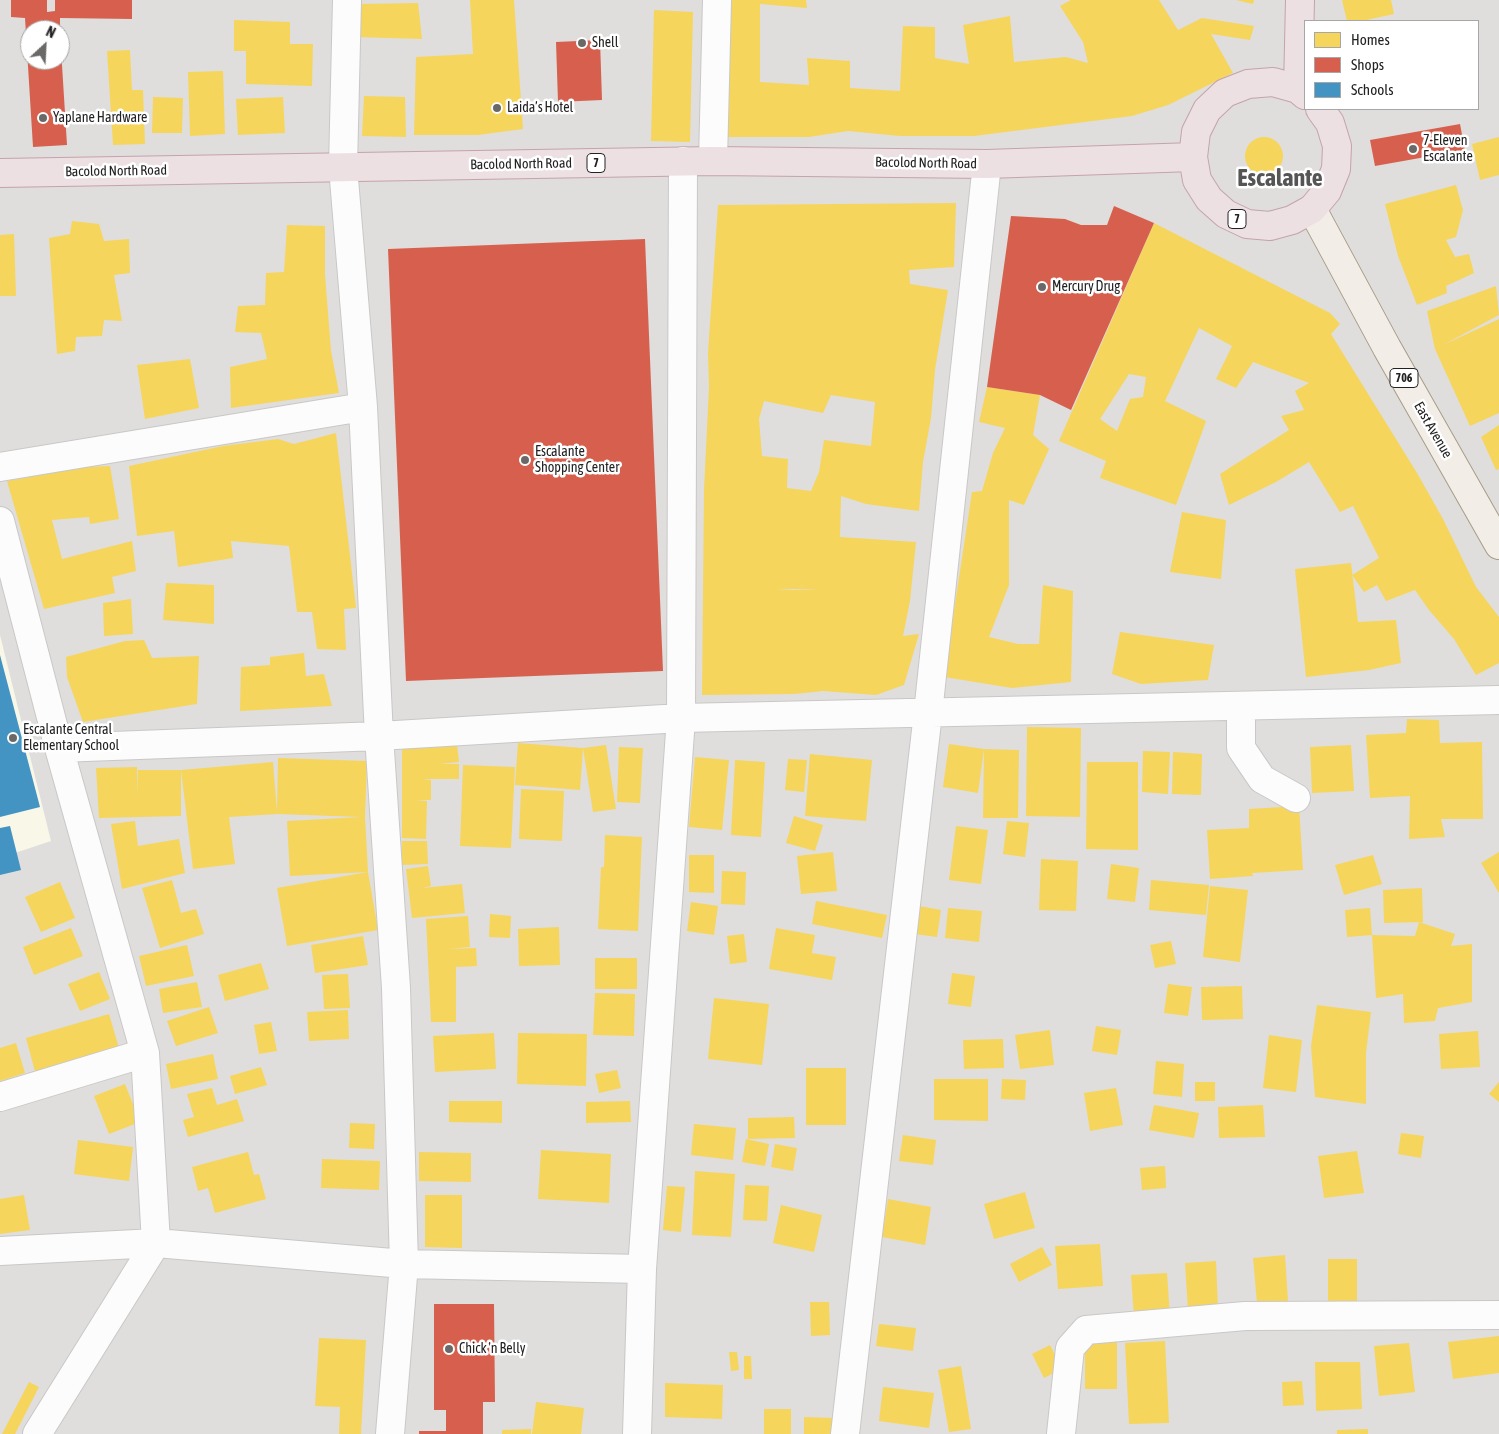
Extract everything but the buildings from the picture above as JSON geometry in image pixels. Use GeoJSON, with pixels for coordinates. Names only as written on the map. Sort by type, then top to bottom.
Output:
{"type":"FeatureCollection","features":[{"type":"Feature","properties":{"kind":"highway","name":"7"},"geometry":{"type":"LineString","coordinates":[[1300,0],[1301,92],[1274,82],[1248,84],[1225,93],[1207,110],[1196,132],[1192,157],[1198,180],[1209,199],[1226,214],[1247,224],[1270,226],[1292,220],[1312,209],[1327,191],[1336,169],[1337,146],[1330,123],[1321,110]]}},
{"type":"Feature","properties":{"kind":"highway","name":"Bacolod North Road"},"geometry":{"type":"LineString","coordinates":[[0,174],[684,161],[987,164],[1192,157]]}},
{"type":"Feature","properties":{"kind":"main road","name":"East Avenue"},"geometry":{"type":"LineString","coordinates":[[1312,209],[1387,348],[1499,545]]}},
{"type":"Feature","properties":{"kind":"street"},"geometry":{"type":"LineString","coordinates":[[347,0],[343,167],[363,408],[379,736],[396,988],[404,1264],[390,1434]]}},
{"type":"Feature","properties":{"kind":"street"},"geometry":{"type":"LineString","coordinates":[[713,161],[717,0]]}},
{"type":"Feature","properties":{"kind":"street"},"geometry":{"type":"LineString","coordinates":[[637,1434],[642,1269],[681,718],[684,161]]}},
{"type":"Feature","properties":{"kind":"street"},"geometry":{"type":"LineString","coordinates":[[845,1434],[928,713],[987,164]]}},
{"type":"Feature","properties":{"kind":"street"},"geometry":{"type":"LineString","coordinates":[[0,467],[363,408]]}},
{"type":"Feature","properties":{"kind":"street"},"geometry":{"type":"LineString","coordinates":[[0,520],[59,748],[145,1052],[156,1243],[36,1434]]}},
{"type":"Feature","properties":{"kind":"street"},"geometry":{"type":"LineString","coordinates":[[59,748],[379,736],[681,718],[1499,700]]}},
{"type":"Feature","properties":{"kind":"street"},"geometry":{"type":"LineString","coordinates":[[1241,706],[1242,748],[1262,779],[1296,798]]}},
{"type":"Feature","properties":{"kind":"street"},"geometry":{"type":"LineString","coordinates":[[0,1097],[145,1052]]}},
{"type":"Feature","properties":{"kind":"street"},"geometry":{"type":"LineString","coordinates":[[0,1251],[156,1243],[404,1264],[642,1269]]}},
{"type":"Feature","properties":{"kind":"street"},"geometry":{"type":"LineString","coordinates":[[1061,1434],[1070,1348],[1086,1330],[1245,1316],[1499,1315]]}},
{"type":"Feature","properties":{"kind":"shaded area"},"geometry":{"type":"Polygon","coordinates":[[[0,0],[1499,0],[1499,1434],[0,1434],[0,0]]]}},
{"type":"Feature","properties":{"kind":"shaded area","name":"Escalante Central Elementary School"},"geometry":{"type":"Polygon","coordinates":[[[0,635],[51,841],[0,858],[0,635]]]}},
{"type":"Feature","properties":{"kind":"place","name":"Shell"},"geometry":{"type":"Point","coordinates":[582,43]}},
{"type":"Feature","properties":{"kind":"place","name":"Laida’s Hotel"},"geometry":{"type":"Point","coordinates":[497,108]}},
{"type":"Feature","properties":{"kind":"place","name":"Yaplane Hardware"},"geometry":{"type":"Point","coordinates":[43,118]}},
{"type":"Feature","properties":{"kind":"place","name":"7-Eleven Escalante"},"geometry":{"type":"Point","coordinates":[1413,149]}},
{"type":"Feature","properties":{"kind":"place","name":"Mercury Drug"},"geometry":{"type":"Point","coordinates":[1042,287]}},
{"type":"Feature","properties":{"kind":"place","name":"Escalante Shopping Center"},"geometry":{"type":"Point","coordinates":[525,460]}},
{"type":"Feature","properties":{"kind":"place","name":"Escalante Central Elementary School"},"geometry":{"type":"Point","coordinates":[13,738]}},
{"type":"Feature","properties":{"kind":"place","name":"Chick 'n Belly"},"geometry":{"type":"Point","coordinates":[449,1349]}},
{"type":"Feature","properties":{"kind":"district","name":"Escalante"},"geometry":{"type":"Point","coordinates":[1280,178]}}]}
